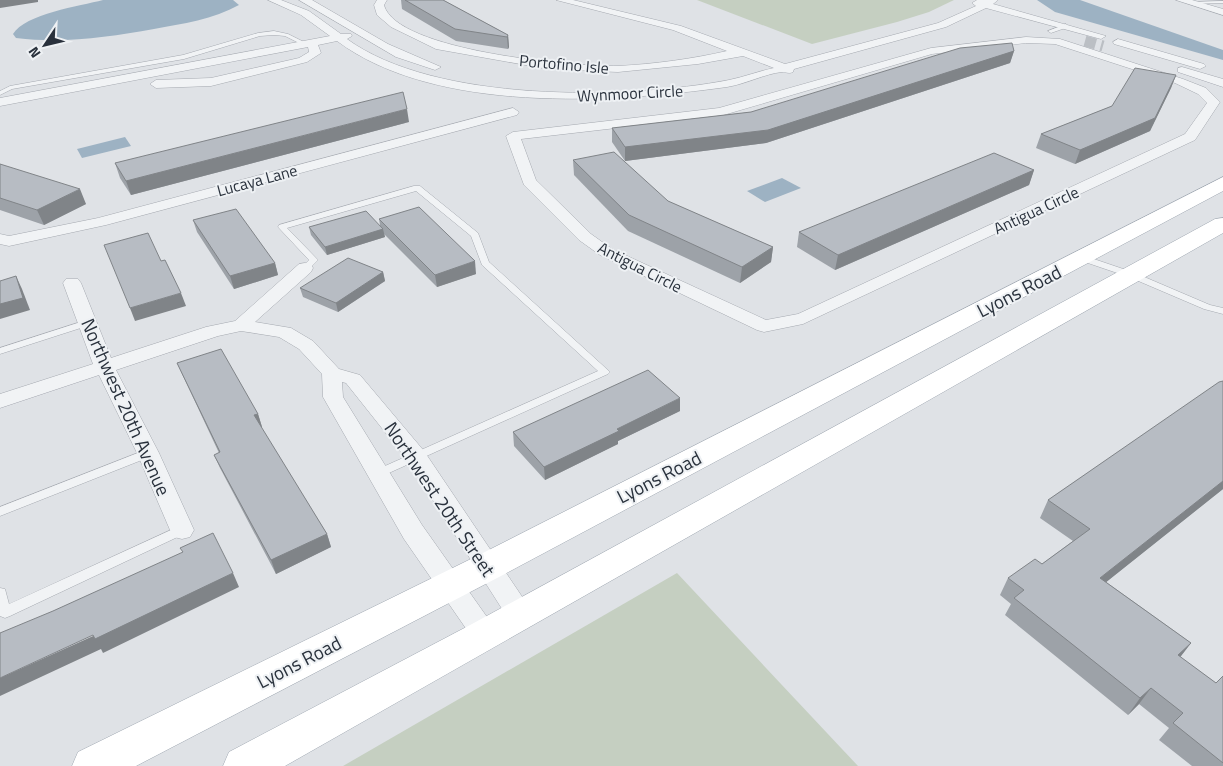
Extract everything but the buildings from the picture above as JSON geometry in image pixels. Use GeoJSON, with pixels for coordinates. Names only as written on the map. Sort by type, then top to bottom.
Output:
{"type":"FeatureCollection","features":[{"type":"Feature","properties":{"kind":"main road","name":"Lyons Road"},"geometry":{"type":"LineString","coordinates":[[93,766],[451,586],[1223,183]]}},
{"type":"Feature","properties":{"kind":"main road"},"geometry":{"type":"LineString","coordinates":[[244,766],[520,616],[1223,224]]}},
{"type":"Feature","properties":{"kind":"street","name":"Wynmoor Circle"},"geometry":{"type":"LineString","coordinates":[[273,0],[305,13],[338,38],[369,57],[434,80],[597,96],[652,94],[730,83],[857,40],[934,17],[958,7],[990,2]]}},
{"type":"Feature","properties":{"kind":"street"},"geometry":{"type":"LineString","coordinates":[[304,0],[339,18],[388,49],[447,69]]}},
{"type":"Feature","properties":{"kind":"street","name":"Portofino Isle"},"geometry":{"type":"LineString","coordinates":[[382,0],[379,5],[381,13],[395,25],[440,47],[548,66],[580,69],[618,69],[698,61],[739,52]]}},
{"type":"Feature","properties":{"kind":"street","name":"Portofino Isle"},"geometry":{"type":"LineString","coordinates":[[561,0],[677,28],[739,52],[749,53],[776,67]]}},
{"type":"Feature","properties":{"kind":"street"},"geometry":{"type":"LineString","coordinates":[[990,2],[1066,26],[1102,41],[1223,83]]}},
{"type":"Feature","properties":{"kind":"street"},"geometry":{"type":"LineString","coordinates":[[1186,2],[1223,12]]}},
{"type":"Feature","properties":{"kind":"street","name":"Wynmoor Circle"},"geometry":{"type":"LineString","coordinates":[[776,67],[942,24],[972,4]]}},
{"type":"Feature","properties":{"kind":"street"},"geometry":{"type":"LineString","coordinates":[[972,4],[1051,31],[1084,40]]}},
{"type":"Feature","properties":{"kind":"street"},"geometry":{"type":"LineString","coordinates":[[0,102],[106,84],[395,25]]}},
{"type":"Feature","properties":{"kind":"street","name":"Antigua Circle"},"geometry":{"type":"LineString","coordinates":[[513,112],[514,136],[529,182],[585,237],[606,252],[764,326],[804,320],[1190,137],[1214,102],[1202,91],[1179,81],[1056,41],[1026,40],[931,51],[720,112],[514,136]]}},
{"type":"Feature","properties":{"kind":"street"},"geometry":{"type":"LineString","coordinates":[[1118,42],[1223,72]]}},
{"type":"Feature","properties":{"kind":"street"},"geometry":{"type":"LineString","coordinates":[[106,84],[210,82],[303,60],[314,53],[309,44]]}},
{"type":"Feature","properties":{"kind":"street","name":"Portofino Isle"},"geometry":{"type":"LineString","coordinates":[[739,52],[740,56],[757,64]]}},
{"type":"Feature","properties":{"kind":"street","name":"Wynmoor Circle"},"geometry":{"type":"LineString","coordinates":[[492,79],[521,89],[644,86],[717,75],[757,64]]}},
{"type":"Feature","properties":{"kind":"street"},"geometry":{"type":"LineString","coordinates":[[757,64],[776,67],[814,85]]}},
{"type":"Feature","properties":{"kind":"street"},"geometry":{"type":"LineString","coordinates":[[513,112],[521,89]]}},
{"type":"Feature","properties":{"kind":"street","name":"Lucaya Lane"},"geometry":{"type":"LineString","coordinates":[[0,239],[9,241],[100,222],[513,112]]}},
{"type":"Feature","properties":{"kind":"street"},"geometry":{"type":"LineString","coordinates":[[0,401],[213,331],[241,325],[305,268]]}},
{"type":"Feature","properties":{"kind":"street","name":"Northwest 20th Avenue"},"geometry":{"type":"LineString","coordinates":[[72,283],[104,366],[148,453],[182,530]]}},
{"type":"Feature","properties":{"kind":"street","name":"Northwest 20th Street"},"geometry":{"type":"LineString","coordinates":[[241,325],[284,332],[306,345],[332,373],[353,379],[416,456],[486,567],[520,616]]}},
{"type":"Feature","properties":{"kind":"street","name":"Northwest 20th Street"},"geometry":{"type":"LineString","coordinates":[[332,373],[333,397],[380,473],[413,532],[485,635]]}},
{"type":"Feature","properties":{"kind":"lane"},"geometry":{"type":"LineString","coordinates":[[1186,2],[1223,2]]}},
{"type":"Feature","properties":{"kind":"lane"},"geometry":{"type":"LineString","coordinates":[[1051,31],[1066,26]]}},
{"type":"Feature","properties":{"kind":"lane"},"geometry":{"type":"LineString","coordinates":[[0,93],[10,88],[184,57],[260,34],[274,33],[286,35],[309,44]]}},
{"type":"Feature","properties":{"kind":"lane"},"geometry":{"type":"LineString","coordinates":[[305,268],[314,260],[282,227],[418,188],[475,235],[484,263],[605,372],[380,473]]}},
{"type":"Feature","properties":{"kind":"lane"},"geometry":{"type":"LineString","coordinates":[[1082,258],[1132,275],[1207,307],[1223,311]]}},
{"type":"Feature","properties":{"kind":"lane"},"geometry":{"type":"LineString","coordinates":[[0,351],[87,323]]}},
{"type":"Feature","properties":{"kind":"lane"},"geometry":{"type":"LineString","coordinates":[[0,512],[148,453]]}},
{"type":"Feature","properties":{"kind":"lane"},"geometry":{"type":"LineString","coordinates":[[0,593],[5,612],[182,530]]}},
{"type":"Feature","properties":{"kind":"green space"},"geometry":{"type":"Polygon","coordinates":[[[697,0],[954,0],[929,12],[897,22],[812,44],[697,0]]]}},
{"type":"Feature","properties":{"kind":"green space"},"geometry":{"type":"Polygon","coordinates":[[[677,573],[858,766],[343,766],[677,573]]]}},
{"type":"Feature","properties":{"kind":"water"},"geometry":{"type":"Polygon","coordinates":[[[103,0],[233,0],[239,5],[219,14],[198,20],[103,37],[69,40],[34,40],[16,38],[13,34],[19,27],[41,16],[103,0]]]}},
{"type":"Feature","properties":{"kind":"water"},"geometry":{"type":"Polygon","coordinates":[[[1037,0],[1080,0],[1223,50],[1223,60],[1055,12],[1037,0]]]}},
{"type":"Feature","properties":{"kind":"water"},"geometry":{"type":"Polygon","coordinates":[[[125,137],[131,146],[82,158],[77,149],[125,137]]]}},
{"type":"Feature","properties":{"kind":"water"},"geometry":{"type":"Polygon","coordinates":[[[782,178],[801,188],[765,202],[747,191],[782,178]]]}},
{"type":"Feature","properties":{"kind":"tunnel"},"geometry":{"type":"LineString","coordinates":[[1085,41],[1103,46]]}}]}
